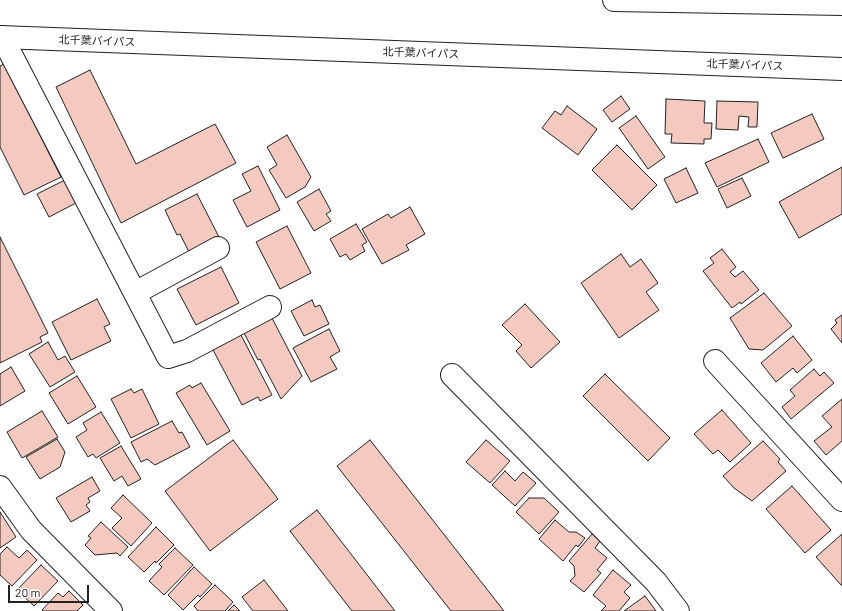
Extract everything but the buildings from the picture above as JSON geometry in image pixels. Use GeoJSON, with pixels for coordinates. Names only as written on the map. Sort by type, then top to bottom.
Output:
{"type":"FeatureCollection","features":[{"type":"Feature","properties":{"kind":"main road"},"geometry":{"type":"LineString","coordinates":[[614,0],[751,1],[842,4]]}},
{"type":"Feature","properties":{"kind":"main road"},"geometry":{"type":"LineString","coordinates":[[1,37],[168,357],[187,351],[270,307]]}},
{"type":"Feature","properties":{"kind":"main road","name":"北千葉バイパス"},"geometry":{"type":"LineString","coordinates":[[1,37],[842,69]]}},
{"type":"Feature","properties":{"kind":"main road"},"geometry":{"type":"LineString","coordinates":[[135,293],[218,248]]}},
{"type":"Feature","properties":{"kind":"main road"},"geometry":{"type":"LineString","coordinates":[[715,361],[842,500]]}},
{"type":"Feature","properties":{"kind":"main road"},"geometry":{"type":"LineString","coordinates":[[452,375],[656,582],[678,611]]}},
{"type":"Feature","properties":{"kind":"main road"},"geometry":{"type":"LineString","coordinates":[[0,487],[31,530],[111,611]]}}]}
